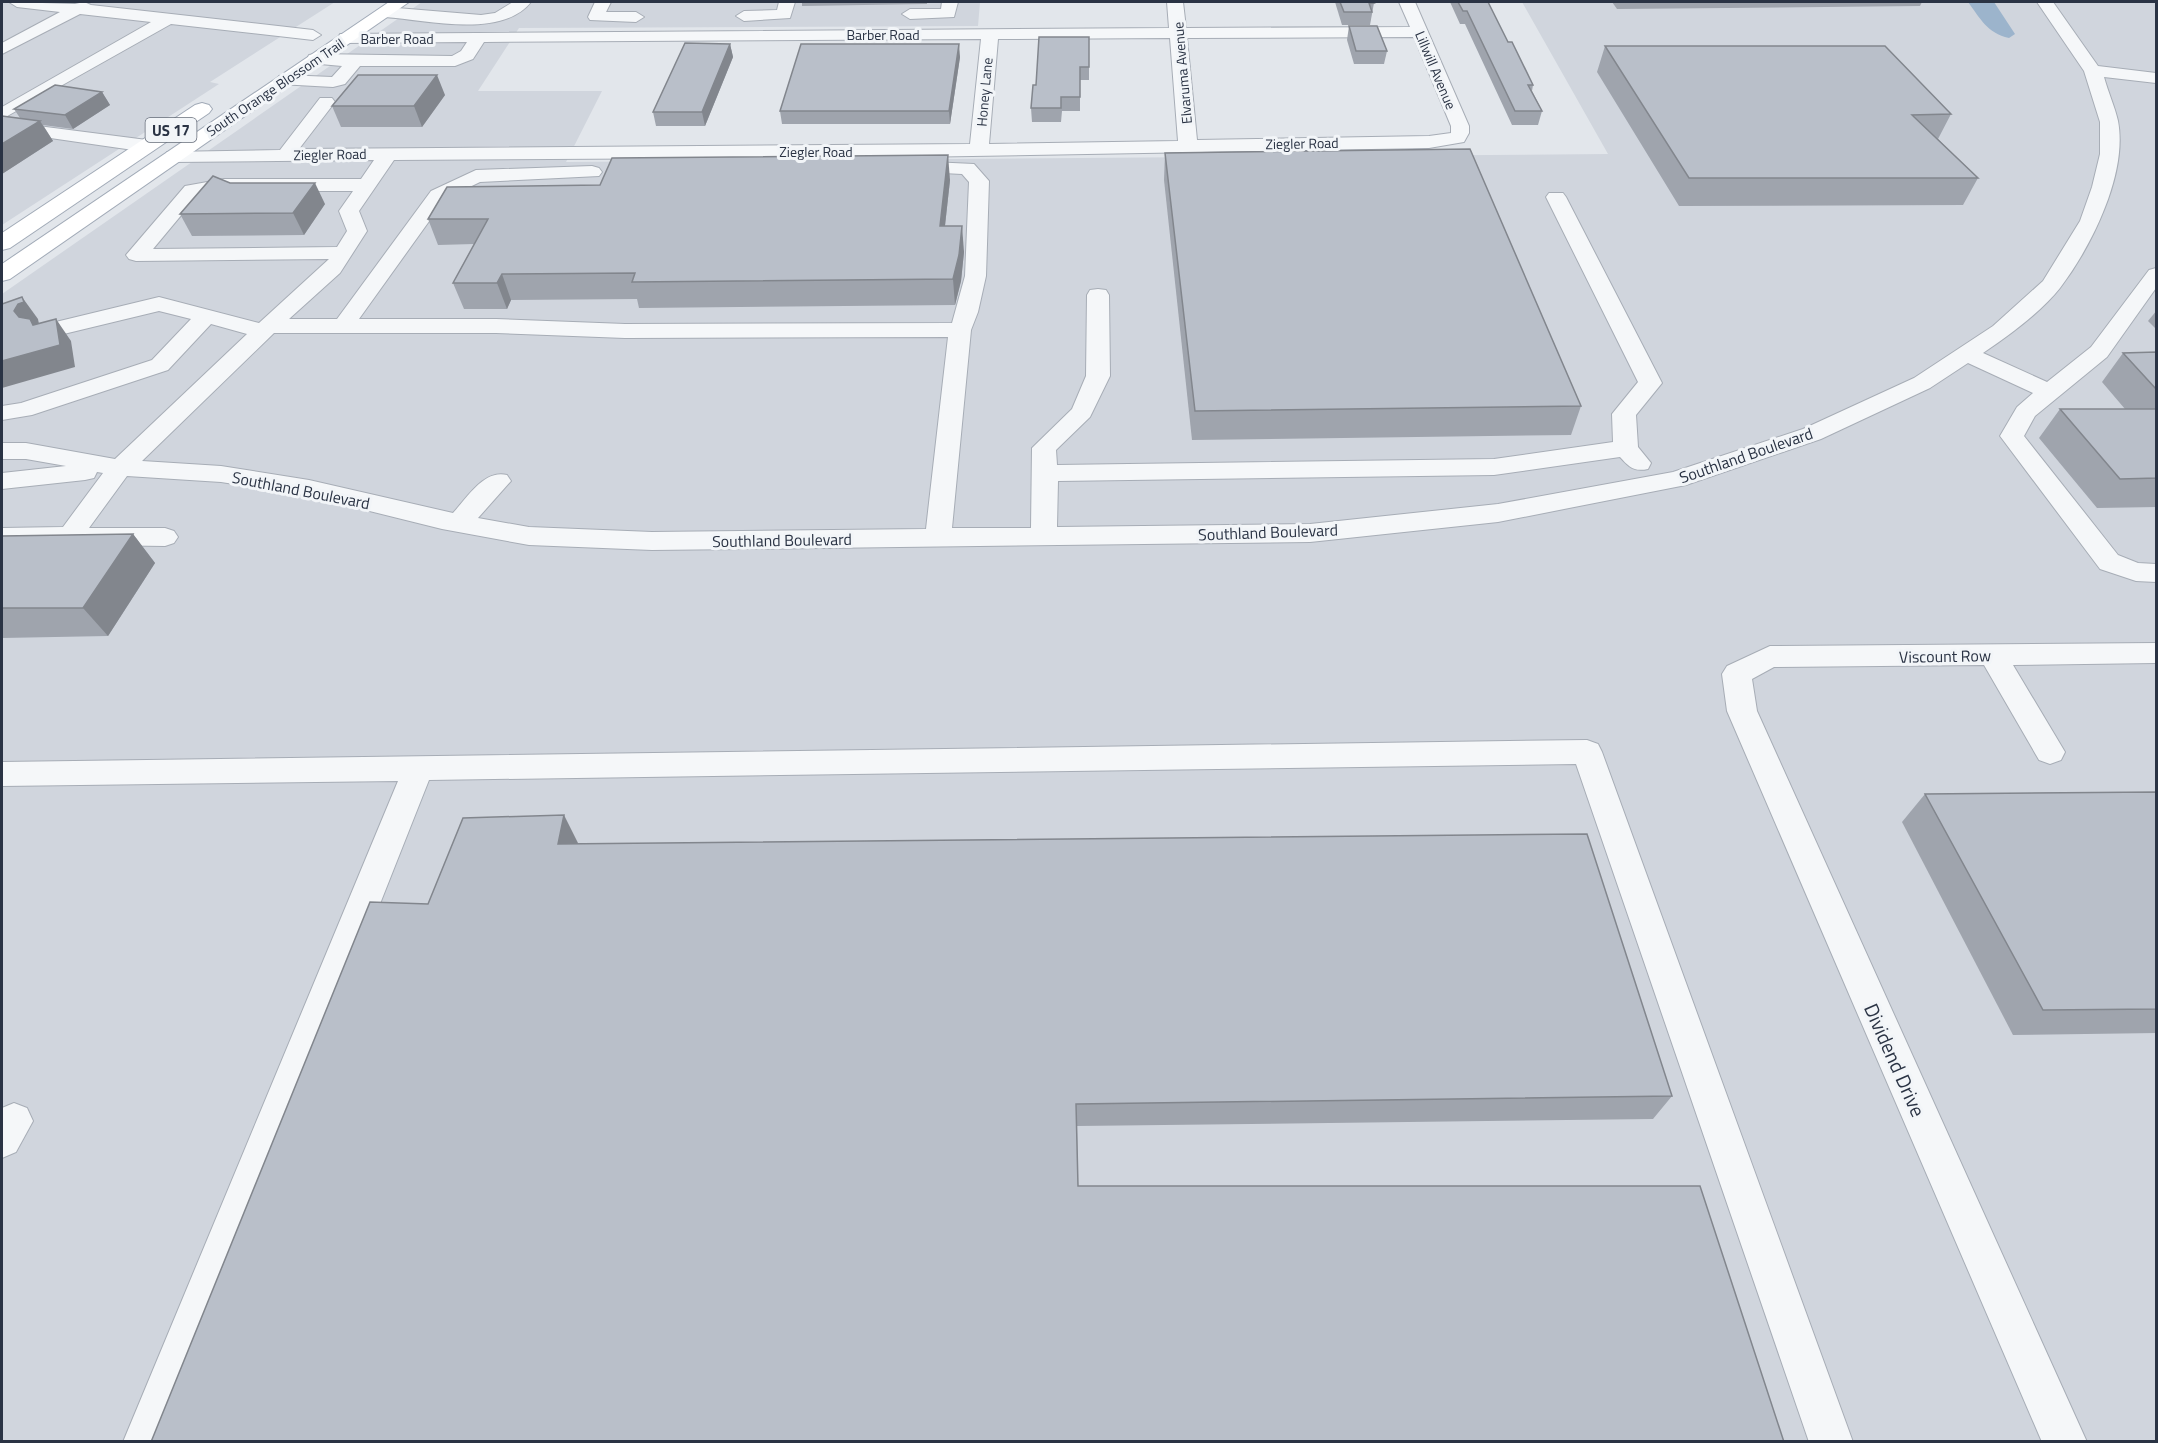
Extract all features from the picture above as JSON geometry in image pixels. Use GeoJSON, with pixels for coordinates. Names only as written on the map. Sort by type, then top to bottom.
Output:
{"type":"FeatureCollection","features":[{"type":"Feature","properties":{"kind":"main road","name":"South Orange Blossom Trail"},"geometry":{"type":"LineString","coordinates":[[284,55],[313,36],[337,30],[385,12],[400,2]]}},
{"type":"Feature","properties":{"kind":"main road","name":"South Orange Blossom Trail"},"geometry":{"type":"LineString","coordinates":[[2,274],[315,59],[337,30]]}},
{"type":"Feature","properties":{"kind":"main road"},"geometry":{"type":"LineString","coordinates":[[313,36],[320,42],[315,59]]}},
{"type":"Feature","properties":{"kind":"main road","name":"South Orange Blossom Trail"},"geometry":{"type":"LineString","coordinates":[[2,243],[216,100]]}},
{"type":"Feature","properties":{"kind":"street"},"geometry":{"type":"LineString","coordinates":[[17,2],[84,4],[170,18],[313,36]]}},
{"type":"Feature","properties":{"kind":"street"},"geometry":{"type":"LineString","coordinates":[[391,38],[461,2]]}},
{"type":"Feature","properties":{"kind":"street"},"geometry":{"type":"LineString","coordinates":[[385,12],[490,19],[508,12],[523,2]]}},
{"type":"Feature","properties":{"kind":"street"},"geometry":{"type":"LineString","coordinates":[[603,2],[596,17],[652,17]]}},
{"type":"Feature","properties":{"kind":"street"},"geometry":{"type":"LineString","coordinates":[[889,14],[948,14],[950,2]]}},
{"type":"Feature","properties":{"kind":"street","name":"Elvaruma Avenue"},"geometry":{"type":"LineString","coordinates":[[1175,2],[1188,145]]}},
{"type":"Feature","properties":{"kind":"street","name":"Lillwill Avenue"},"geometry":{"type":"LineString","coordinates":[[1407,2],[1460,126],[1457,138]]}},
{"type":"Feature","properties":{"kind":"street","name":"Southland Boulevard"},"geometry":{"type":"LineString","coordinates":[[2,452],[27,451],[120,468],[221,474],[309,488],[459,523],[529,536],[652,541],[1310,533],[1498,513],[1677,479],[1812,434],[1922,383],[2001,331],[2051,285],[2090,221],[2102,187],[2109,154],[2109,122],[2093,71],[2045,2]]}},
{"type":"Feature","properties":{"kind":"street"},"geometry":{"type":"LineString","coordinates":[[2,50],[84,4]]}},
{"type":"Feature","properties":{"kind":"street"},"geometry":{"type":"LineString","coordinates":[[729,16],[789,10]]}},
{"type":"Feature","properties":{"kind":"street"},"geometry":{"type":"LineString","coordinates":[[2,114],[170,18]]}},
{"type":"Feature","properties":{"kind":"street","name":"Barber Road"},"geometry":{"type":"LineString","coordinates":[[337,30],[391,38],[1419,32]]}},
{"type":"Feature","properties":{"kind":"street","name":"Honey Lane"},"geometry":{"type":"LineString","coordinates":[[979,149],[990,34]]}},
{"type":"Feature","properties":{"kind":"street"},"geometry":{"type":"LineString","coordinates":[[315,59],[455,61],[467,55],[479,37]]}},
{"type":"Feature","properties":{"kind":"street"},"geometry":{"type":"LineString","coordinates":[[285,80],[333,82],[339,80],[352,65],[350,61]]}},
{"type":"Feature","properties":{"kind":"street"},"geometry":{"type":"LineString","coordinates":[[2093,71],[2157,78]]}},
{"type":"Feature","properties":{"kind":"street"},"geometry":{"type":"LineString","coordinates":[[286,154],[326,102]]}},
{"type":"Feature","properties":{"kind":"street"},"geometry":{"type":"LineString","coordinates":[[2,127],[147,146]]}},
{"type":"Feature","properties":{"kind":"street","name":"Ziegler Road"},"geometry":{"type":"LineString","coordinates":[[174,156],[979,149],[1429,142],[1457,138]]}},
{"type":"Feature","properties":{"kind":"street"},"geometry":{"type":"LineString","coordinates":[[70,536],[120,468],[266,329],[333,269],[357,231],[349,211],[389,153]]}},
{"type":"Feature","properties":{"kind":"street"},"geometry":{"type":"LineString","coordinates":[[343,326],[438,195],[476,176],[967,168],[980,181],[976,287],[968,315],[960,330],[938,538]]}},
{"type":"Feature","properties":{"kind":"street"},"geometry":{"type":"LineString","coordinates":[[343,253],[136,255],[192,190],[224,185],[367,184]]}},
{"type":"Feature","properties":{"kind":"street"},"geometry":{"type":"LineString","coordinates":[[1556,197],[1650,383],[1624,414],[1626,448],[1657,483]]}},
{"type":"Feature","properties":{"kind":"street"},"geometry":{"type":"LineString","coordinates":[[2157,274],[2099,352],[2025,412],[2013,436],[2109,562],[2136,572],[2157,573]]}},
{"type":"Feature","properties":{"kind":"street"},"geometry":{"type":"LineString","coordinates":[[1044,537],[1044,448],[1082,412],[1098,376],[1098,295]]}},
{"type":"Feature","properties":{"kind":"street"},"geometry":{"type":"LineString","coordinates":[[43,332],[159,304],[266,329],[343,326],[496,326],[625,331],[960,330]]}},
{"type":"Feature","properties":{"kind":"street"},"geometry":{"type":"LineString","coordinates":[[2,413],[24,410],[160,365],[205,316]]}},
{"type":"Feature","properties":{"kind":"street"},"geometry":{"type":"LineString","coordinates":[[1966,354],[2050,392]]}},
{"type":"Feature","properties":{"kind":"street"},"geometry":{"type":"LineString","coordinates":[[1045,473],[1494,467],[1626,448]]}},
{"type":"Feature","properties":{"kind":"street","name":"Southland Boulevard"},"geometry":{"type":"LineString","coordinates":[[2,481],[120,468]]}},
{"type":"Feature","properties":{"kind":"street"},"geometry":{"type":"LineString","coordinates":[[459,523],[498,481]]}},
{"type":"Feature","properties":{"kind":"street"},"geometry":{"type":"LineString","coordinates":[[2,537],[165,537]]}},
{"type":"Feature","properties":{"kind":"street","name":"Viscount Row"},"geometry":{"type":"LineString","coordinates":[[1737,674],[1770,657],[2157,654]]}},
{"type":"Feature","properties":{"kind":"street"},"geometry":{"type":"LineString","coordinates":[[1992,655],[2050,752]]}},
{"type":"Feature","properties":{"kind":"street","name":"Dividend Drive"},"geometry":{"type":"LineString","coordinates":[[1737,674],[1742,711],[2065,1442]]}},
{"type":"Feature","properties":{"kind":"street"},"geometry":{"type":"LineString","coordinates":[[2,774],[1587,752],[1831,1442]]}},
{"type":"Feature","properties":{"kind":"street"},"geometry":{"type":"LineString","coordinates":[[145,1442],[418,769]]}},
{"type":"Feature","properties":{"kind":"shaded area"},"geometry":{"type":"Polygon","coordinates":[[[2,2],[335,2],[210,82],[219,84],[2,225],[2,2]]]}},
{"type":"Feature","properties":{"kind":"shaded area"},"geometry":{"type":"Polygon","coordinates":[[[422,2],[980,2],[978,26],[519,28],[478,91],[602,91],[566,162],[1608,154],[1522,2],[2156,2],[2156,1441],[2,1441],[2,294],[422,2]]]}},
{"type":"Feature","properties":{"kind":"water"},"geometry":{"type":"Polygon","coordinates":[[[1968,2],[1994,2],[2015,34],[2009,38],[1995,33],[1968,2]]]}},
{"type":"Feature","properties":{"kind":"building"},"geometry":{"type":"Polygon","coordinates":[[[1340,2],[1374,3],[1369,3],[1372,12],[1344,12],[1340,2]]]}},
{"type":"Feature","properties":{"kind":"building"},"geometry":{"type":"Polygon","coordinates":[[[1458,2],[1488,2],[1508,42],[1512,42],[1533,85],[1528,85],[1542,111],[1515,111],[1467,11],[1463,11],[1458,2]]]}},
{"type":"Feature","properties":{"kind":"building"},"geometry":{"type":"Polygon","coordinates":[[[1349,26],[1377,26],[1387,51],[1356,51],[1349,26]]]}},
{"type":"Feature","properties":{"kind":"building"},"geometry":{"type":"Polygon","coordinates":[[[1039,37],[1089,37],[1089,67],[1080,67],[1080,97],[1061,97],[1061,108],[1031,108],[1033,85],[1036,85],[1039,37]]]}},
{"type":"Feature","properties":{"kind":"building"},"geometry":{"type":"Polygon","coordinates":[[[685,43],[730,44],[702,112],[653,112],[685,43]]]}},
{"type":"Feature","properties":{"kind":"building"},"geometry":{"type":"Polygon","coordinates":[[[801,44],[959,44],[949,111],[780,111],[801,44]]]}},
{"type":"Feature","properties":{"kind":"building"},"geometry":{"type":"Polygon","coordinates":[[[1605,46],[1885,46],[1951,114],[1912,115],[1978,178],[1689,178],[1605,46]]]}},
{"type":"Feature","properties":{"kind":"building"},"geometry":{"type":"Polygon","coordinates":[[[358,75],[437,75],[414,106],[332,106],[358,75]]]}},
{"type":"Feature","properties":{"kind":"building"},"geometry":{"type":"Polygon","coordinates":[[[55,85],[102,92],[65,115],[14,109],[55,85]]]}},
{"type":"Feature","properties":{"kind":"building"},"geometry":{"type":"Polygon","coordinates":[[[2,116],[40,121],[2,144],[2,116]]]}},
{"type":"Feature","properties":{"kind":"building"},"geometry":{"type":"Polygon","coordinates":[[[1470,149],[1581,406],[1195,411],[1165,153],[1470,149]]]}},
{"type":"Feature","properties":{"kind":"building"},"geometry":{"type":"Polygon","coordinates":[[[948,155],[940,226],[962,226],[959,255],[953,279],[632,282],[635,273],[502,274],[497,283],[453,283],[488,219],[428,219],[447,187],[600,185],[612,158],[948,155]]]}},
{"type":"Feature","properties":{"kind":"building"},"geometry":{"type":"Polygon","coordinates":[[[213,176],[230,183],[315,183],[293,213],[180,214],[213,176]]]}},
{"type":"Feature","properties":{"kind":"building"},"geometry":{"type":"Polygon","coordinates":[[[22,297],[24,302],[18,304],[14,311],[19,317],[30,319],[33,325],[56,319],[60,345],[2,361],[2,304],[22,297]]]}},
{"type":"Feature","properties":{"kind":"building"},"geometry":{"type":"Polygon","coordinates":[[[2157,352],[2157,390],[2123,353],[2157,352]]]}},
{"type":"Feature","properties":{"kind":"building"},"geometry":{"type":"Polygon","coordinates":[[[2060,409],[2157,409],[2157,478],[2120,479],[2060,409]]]}},
{"type":"Feature","properties":{"kind":"building"},"geometry":{"type":"Polygon","coordinates":[[[133,534],[83,608],[2,608],[2,536],[133,534]]]}},
{"type":"Feature","properties":{"kind":"building"},"geometry":{"type":"Polygon","coordinates":[[[2157,792],[2157,1009],[2043,1010],[1925,794],[2157,792]]]}},
{"type":"Feature","properties":{"kind":"building"},"geometry":{"type":"Polygon","coordinates":[[[564,815],[558,844],[1587,834],[1672,1096],[1076,1104],[1078,1186],[1700,1186],[1784,1442],[151,1442],[370,902],[428,904],[463,818],[564,815]]]}}]}
